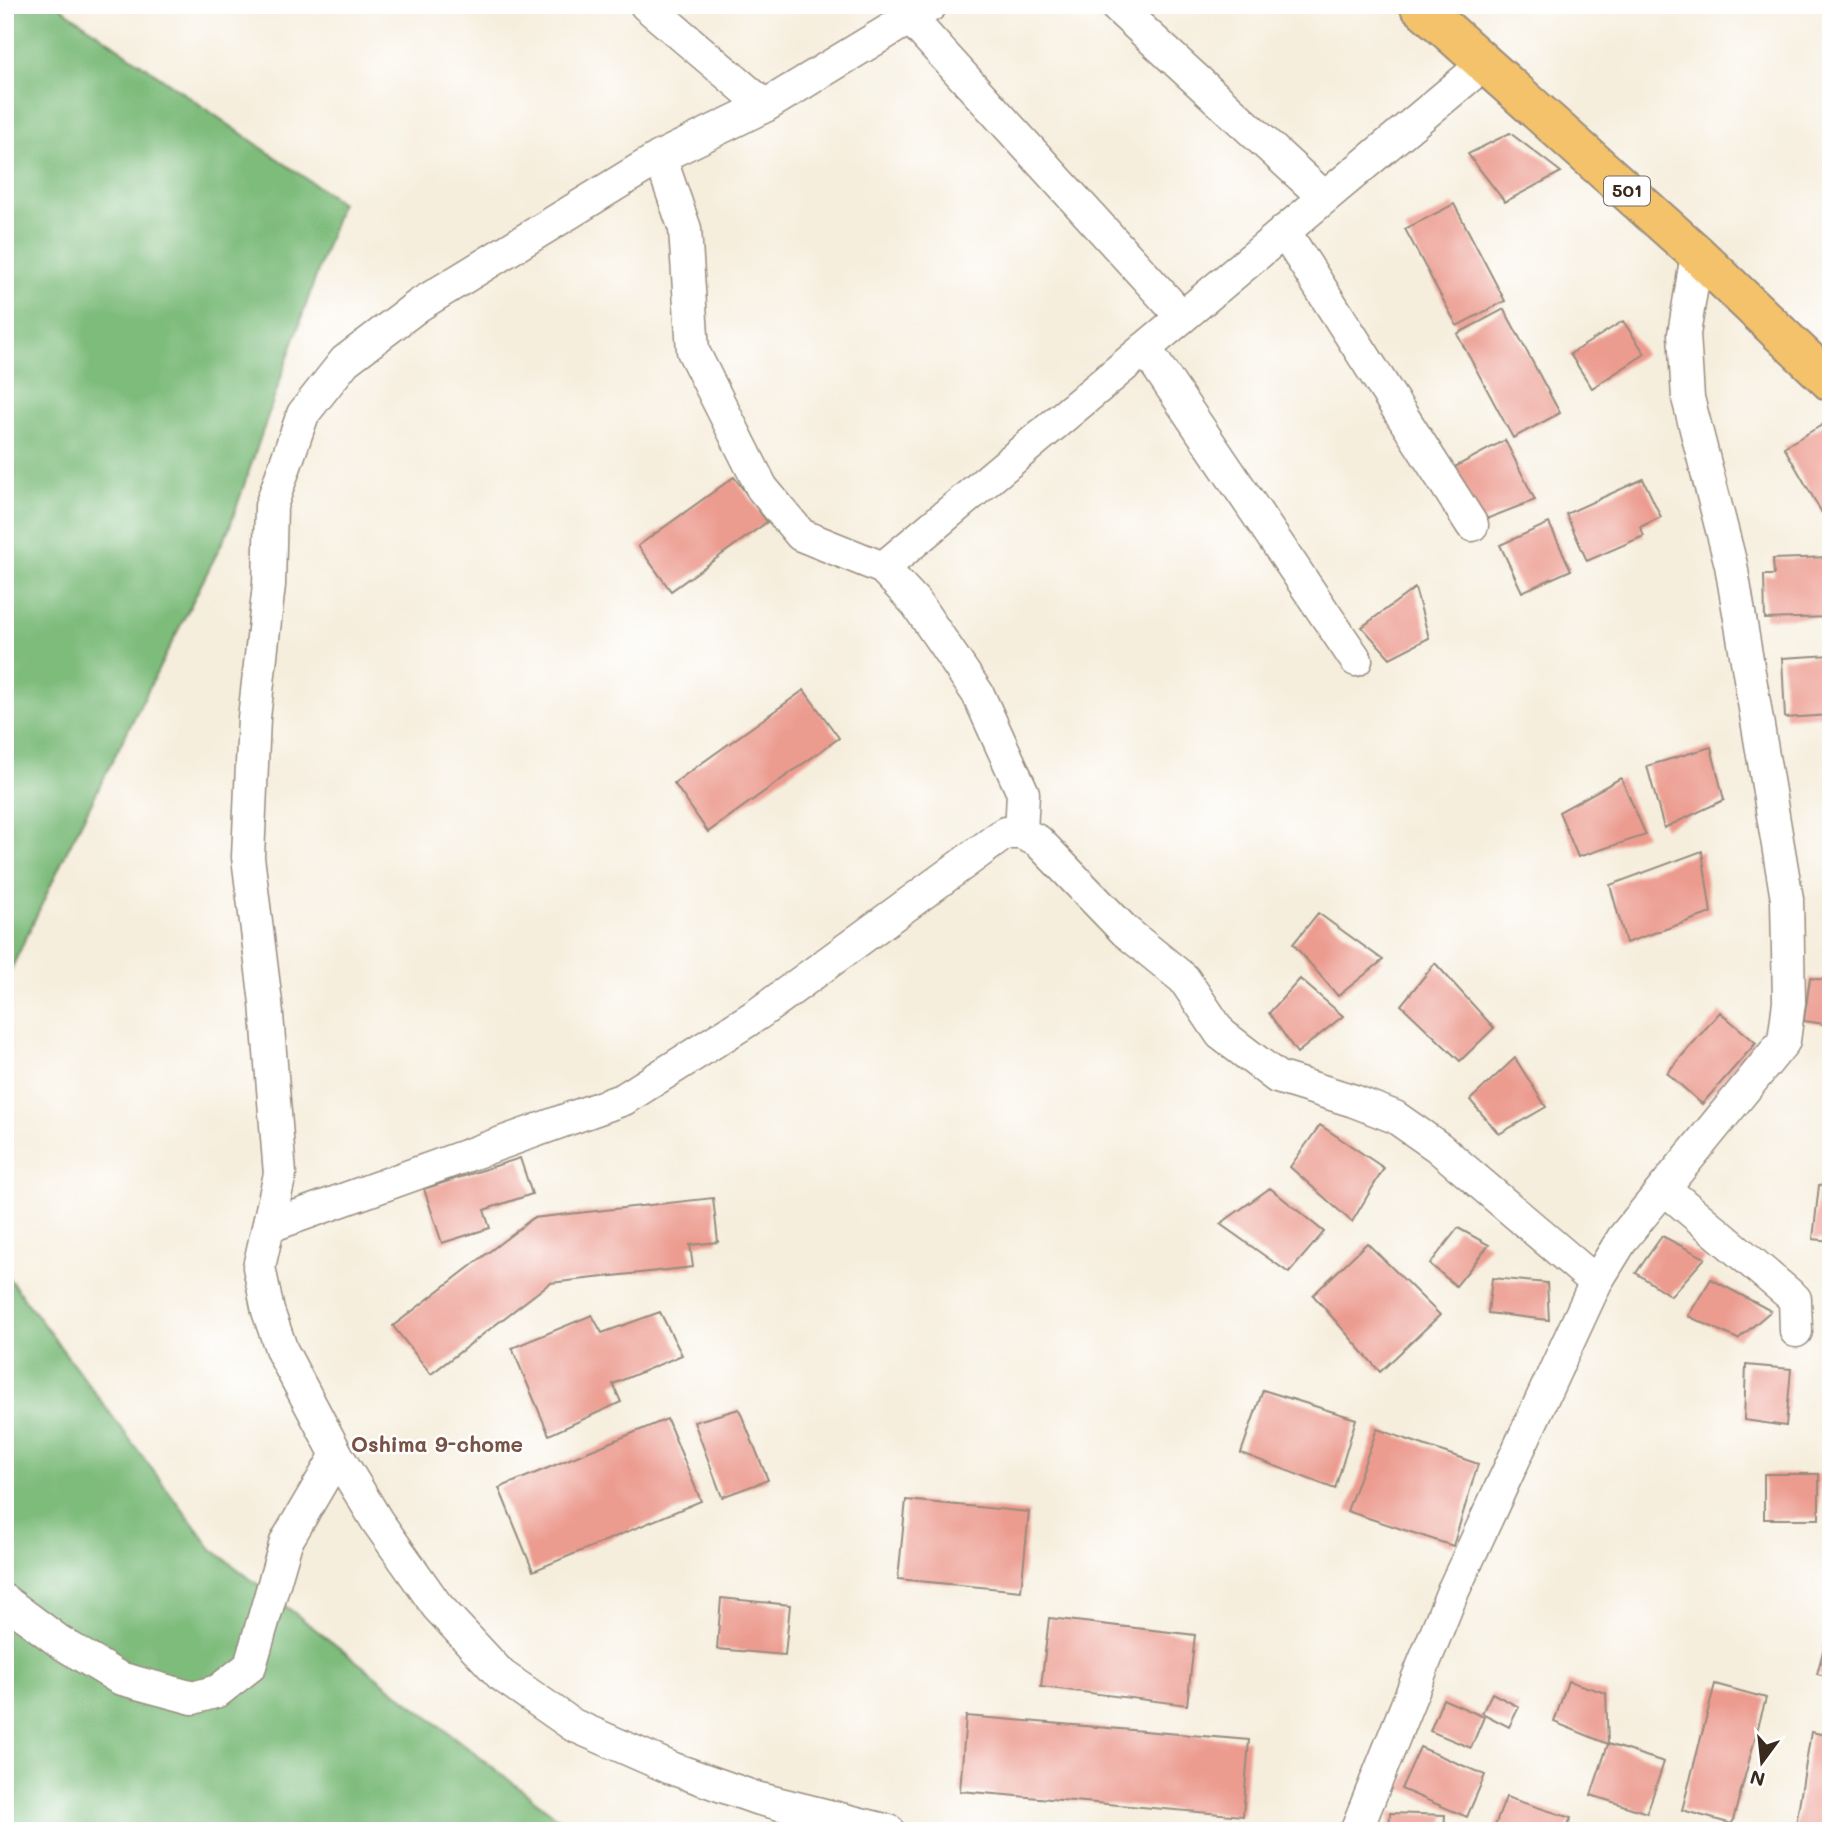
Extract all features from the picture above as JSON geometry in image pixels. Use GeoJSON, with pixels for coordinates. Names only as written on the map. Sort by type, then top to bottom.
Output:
{"type":"FeatureCollection","features":[{"type":"Feature","properties":{"kind":"highway","name":"501"},"geometry":{"type":"LineString","coordinates":[[1419,5],[1697,254],[1831,382]]}},
{"type":"Feature","properties":{"kind":"street"},"geometry":{"type":"LineString","coordinates":[[646,5],[765,106]]}},
{"type":"Feature","properties":{"kind":"street"},"geometry":{"type":"LineString","coordinates":[[1115,5],[1324,197]]}},
{"type":"Feature","properties":{"kind":"street"},"geometry":{"type":"LineString","coordinates":[[889,1831],[756,1798],[671,1768],[573,1725],[501,1675],[437,1606],[377,1521],[337,1455],[282,1352],[268,1311],[259,1267],[280,1174],[266,1003],[248,858],[254,719],[269,586],[271,506],[303,414],[345,361],[419,305],[660,158],[765,106],[921,12],[1182,317]]}},
{"type":"Feature","properties":{"kind":"street"},"geometry":{"type":"LineString","coordinates":[[883,568],[1484,64]]}},
{"type":"Feature","properties":{"kind":"street"},"geometry":{"type":"LineString","coordinates":[[660,158],[685,229],[693,351],[762,488],[801,535],[883,568],[916,603],[978,694],[1023,793],[1021,833]]}},
{"type":"Feature","properties":{"kind":"street"},"geometry":{"type":"LineString","coordinates":[[1284,231],[1472,524]]}},
{"type":"Feature","properties":{"kind":"street"},"geometry":{"type":"LineString","coordinates":[[1356,1831],[1453,1591],[1596,1282],[1623,1238],[1784,1041],[1789,1002],[1787,899],[1731,565],[1688,398],[1684,334],[1697,254]]}},
{"type":"Feature","properties":{"kind":"street"},"geometry":{"type":"LineString","coordinates":[[1145,348],[1356,660]]}},
{"type":"Feature","properties":{"kind":"street"},"geometry":{"type":"LineString","coordinates":[[270,1226],[624,1099],[758,1014],[994,839],[1005,833],[1021,833],[1038,841],[1125,931],[1184,979],[1221,1034],[1278,1077],[1395,1117],[1437,1147],[1596,1282]]}},
{"type":"Feature","properties":{"kind":"street"},"geometry":{"type":"LineString","coordinates":[[1665,1189],[1794,1299],[1796,1331]]}},
{"type":"Feature","properties":{"kind":"street"},"geometry":{"type":"LineString","coordinates":[[5,1601],[61,1642],[119,1678],[193,1698],[219,1692],[250,1666],[286,1542],[337,1455]]}},
{"type":"Feature","properties":{"kind":"green space"},"geometry":{"type":"Polygon","coordinates":[[[5,5],[57,5],[341,203],[229,529],[67,851],[5,982],[5,5]]]}},
{"type":"Feature","properties":{"kind":"green space"},"geometry":{"type":"Polygon","coordinates":[[[5,1273],[212,1549],[563,1822],[589,1831],[5,1831],[5,1273]]]}},
{"type":"Feature","properties":{"kind":"building"},"geometry":{"type":"Polygon","coordinates":[[[1510,133],[1561,172],[1505,202],[1468,154],[1510,133]]]}},
{"type":"Feature","properties":{"kind":"building"},"geometry":{"type":"Polygon","coordinates":[[[1454,204],[1505,301],[1457,326],[1405,229],[1454,204]]]}},
{"type":"Feature","properties":{"kind":"building"},"geometry":{"type":"Polygon","coordinates":[[[1504,309],[1560,413],[1513,438],[1457,334],[1504,309]]]}},
{"type":"Feature","properties":{"kind":"building"},"geometry":{"type":"Polygon","coordinates":[[[1623,321],[1645,354],[1592,388],[1570,354],[1623,321]]]}},
{"type":"Feature","properties":{"kind":"building"},"geometry":{"type":"Polygon","coordinates":[[[1831,420],[1831,508],[1822,513],[1784,447],[1831,420]]]}},
{"type":"Feature","properties":{"kind":"building"},"geometry":{"type":"Polygon","coordinates":[[[1505,440],[1535,500],[1481,521],[1453,468],[1505,440]]]}},
{"type":"Feature","properties":{"kind":"building"},"geometry":{"type":"Polygon","coordinates":[[[734,477],[767,522],[671,591],[638,546],[734,477]]]}},
{"type":"Feature","properties":{"kind":"building"},"geometry":{"type":"Polygon","coordinates":[[[1643,479],[1661,517],[1640,527],[1644,536],[1587,561],[1566,514],[1643,479]]]}},
{"type":"Feature","properties":{"kind":"building"},"geometry":{"type":"Polygon","coordinates":[[[1549,523],[1571,570],[1522,592],[1500,545],[1549,523]]]}},
{"type":"Feature","properties":{"kind":"building"},"geometry":{"type":"Polygon","coordinates":[[[1831,557],[1831,617],[1765,619],[1764,575],[1774,575],[1773,559],[1831,557]]]}},
{"type":"Feature","properties":{"kind":"building"},"geometry":{"type":"Polygon","coordinates":[[[1415,588],[1429,638],[1390,658],[1362,627],[1415,588]]]}},
{"type":"Feature","properties":{"kind":"building"},"geometry":{"type":"Polygon","coordinates":[[[1831,655],[1831,715],[1785,718],[1782,658],[1831,655]]]}},
{"type":"Feature","properties":{"kind":"building"},"geometry":{"type":"Polygon","coordinates":[[[804,690],[839,738],[708,832],[674,783],[804,690]]]}},
{"type":"Feature","properties":{"kind":"building"},"geometry":{"type":"Polygon","coordinates":[[[1711,747],[1724,800],[1664,828],[1647,766],[1711,747]]]}},
{"type":"Feature","properties":{"kind":"building"},"geometry":{"type":"Polygon","coordinates":[[[1621,778],[1646,835],[1578,857],[1559,812],[1621,778]]]}},
{"type":"Feature","properties":{"kind":"building"},"geometry":{"type":"Polygon","coordinates":[[[1702,851],[1711,913],[1626,943],[1610,885],[1702,851]]]}},
{"type":"Feature","properties":{"kind":"building"},"geometry":{"type":"Polygon","coordinates":[[[1318,913],[1383,960],[1338,996],[1293,944],[1318,913]]]}},
{"type":"Feature","properties":{"kind":"building"},"geometry":{"type":"Polygon","coordinates":[[[1435,963],[1494,1028],[1460,1061],[1401,1005],[1435,963]]]}},
{"type":"Feature","properties":{"kind":"building"},"geometry":{"type":"Polygon","coordinates":[[[1810,978],[1831,981],[1831,1025],[1804,1021],[1810,978]]]}},
{"type":"Feature","properties":{"kind":"building"},"geometry":{"type":"Polygon","coordinates":[[[1300,979],[1343,1016],[1297,1053],[1269,1013],[1300,979]]]}},
{"type":"Feature","properties":{"kind":"building"},"geometry":{"type":"Polygon","coordinates":[[[1720,1012],[1756,1043],[1702,1104],[1667,1073],[1720,1012]]]}},
{"type":"Feature","properties":{"kind":"building"},"geometry":{"type":"Polygon","coordinates":[[[1515,1058],[1546,1107],[1499,1134],[1470,1100],[1515,1058]]]}},
{"type":"Feature","properties":{"kind":"building"},"geometry":{"type":"Polygon","coordinates":[[[1320,1125],[1384,1168],[1352,1222],[1290,1167],[1320,1125]]]}},
{"type":"Feature","properties":{"kind":"building"},"geometry":{"type":"Polygon","coordinates":[[[520,1158],[532,1194],[484,1210],[490,1228],[442,1243],[424,1189],[520,1158]]]}},
{"type":"Feature","properties":{"kind":"building"},"geometry":{"type":"Polygon","coordinates":[[[1831,1184],[1831,1241],[1813,1239],[1819,1185],[1831,1184]]]}},
{"type":"Feature","properties":{"kind":"building"},"geometry":{"type":"Polygon","coordinates":[[[1270,1188],[1324,1232],[1289,1273],[1220,1224],[1270,1188]]]}},
{"type":"Feature","properties":{"kind":"building"},"geometry":{"type":"Polygon","coordinates":[[[713,1198],[718,1242],[690,1245],[693,1267],[550,1283],[431,1374],[393,1326],[533,1218],[713,1198]]]}},
{"type":"Feature","properties":{"kind":"building"},"geometry":{"type":"Polygon","coordinates":[[[1458,1228],[1489,1245],[1456,1286],[1430,1264],[1458,1228]]]}},
{"type":"Feature","properties":{"kind":"building"},"geometry":{"type":"Polygon","coordinates":[[[1662,1236],[1705,1258],[1671,1296],[1636,1273],[1662,1236]]]}},
{"type":"Feature","properties":{"kind":"building"},"geometry":{"type":"Polygon","coordinates":[[[1367,1243],[1440,1315],[1380,1372],[1313,1295],[1367,1243]]]}},
{"type":"Feature","properties":{"kind":"building"},"geometry":{"type":"Polygon","coordinates":[[[1492,1278],[1547,1283],[1549,1320],[1488,1313],[1492,1278]]]}},
{"type":"Feature","properties":{"kind":"building"},"geometry":{"type":"Polygon","coordinates":[[[1711,1279],[1771,1311],[1738,1339],[1688,1316],[1711,1279]]]}},
{"type":"Feature","properties":{"kind":"building"},"geometry":{"type":"Polygon","coordinates":[[[660,1312],[682,1355],[613,1384],[621,1402],[549,1435],[512,1348],[592,1315],[602,1333],[660,1312]]]}},
{"type":"Feature","properties":{"kind":"building"},"geometry":{"type":"Polygon","coordinates":[[[1827,1363],[1831,1363],[1831,1400],[1827,1400],[1827,1363]]]}},
{"type":"Feature","properties":{"kind":"building"},"geometry":{"type":"Polygon","coordinates":[[[1746,1365],[1791,1369],[1786,1426],[1744,1420],[1746,1365]]]}},
{"type":"Feature","properties":{"kind":"building"},"geometry":{"type":"Polygon","coordinates":[[[1263,1390],[1356,1419],[1335,1489],[1241,1453],[1263,1390]]]}},
{"type":"Feature","properties":{"kind":"building"},"geometry":{"type":"Polygon","coordinates":[[[739,1409],[768,1480],[722,1497],[694,1422],[739,1409]]]}},
{"type":"Feature","properties":{"kind":"building"},"geometry":{"type":"Polygon","coordinates":[[[667,1419],[701,1501],[533,1571],[499,1488],[667,1419]]]}},
{"type":"Feature","properties":{"kind":"building"},"geometry":{"type":"Polygon","coordinates":[[[1377,1429],[1478,1464],[1453,1546],[1347,1511],[1377,1429]]]}},
{"type":"Feature","properties":{"kind":"building"},"geometry":{"type":"Polygon","coordinates":[[[1764,1474],[1819,1474],[1819,1519],[1764,1519],[1764,1474]]]}},
{"type":"Feature","properties":{"kind":"building"},"geometry":{"type":"Polygon","coordinates":[[[906,1500],[1029,1512],[1021,1591],[898,1579],[906,1500]]]}},
{"type":"Feature","properties":{"kind":"building"},"geometry":{"type":"Polygon","coordinates":[[[721,1598],[790,1605],[785,1655],[717,1649],[721,1598]]]}},
{"type":"Feature","properties":{"kind":"building"},"geometry":{"type":"Polygon","coordinates":[[[1049,1618],[1195,1635],[1187,1705],[1041,1687],[1049,1618]]]}},
{"type":"Feature","properties":{"kind":"building"},"geometry":{"type":"Polygon","coordinates":[[[1831,1626],[1831,1677],[1817,1674],[1831,1626]]]}},
{"type":"Feature","properties":{"kind":"building"},"geometry":{"type":"Polygon","coordinates":[[[1568,1681],[1606,1693],[1608,1744],[1554,1722],[1568,1681]]]}},
{"type":"Feature","properties":{"kind":"building"},"geometry":{"type":"Polygon","coordinates":[[[1715,1684],[1766,1698],[1732,1824],[1682,1810],[1715,1684]]]}},
{"type":"Feature","properties":{"kind":"building"},"geometry":{"type":"Polygon","coordinates":[[[1492,1693],[1519,1707],[1509,1727],[1482,1713],[1492,1693]]]}},
{"type":"Feature","properties":{"kind":"building"},"geometry":{"type":"Polygon","coordinates":[[[1443,1699],[1484,1717],[1471,1748],[1430,1731],[1443,1699]]]}},
{"type":"Feature","properties":{"kind":"building"},"geometry":{"type":"Polygon","coordinates":[[[966,1716],[1249,1740],[1243,1816],[960,1791],[966,1716]]]}},
{"type":"Feature","properties":{"kind":"building"},"geometry":{"type":"Polygon","coordinates":[[[1811,1732],[1831,1736],[1831,1831],[1795,1831],[1811,1732]]]}},
{"type":"Feature","properties":{"kind":"building"},"geometry":{"type":"Polygon","coordinates":[[[1608,1744],[1664,1762],[1647,1813],[1591,1795],[1608,1744]]]}},
{"type":"Feature","properties":{"kind":"building"},"geometry":{"type":"Polygon","coordinates":[[[1420,1747],[1485,1775],[1467,1817],[1401,1789],[1420,1747]]]}},
{"type":"Feature","properties":{"kind":"building"},"geometry":{"type":"Polygon","coordinates":[[[1506,1797],[1571,1818],[1565,1831],[1493,1831],[1506,1797]]]}},
{"type":"Feature","properties":{"kind":"building"},"geometry":{"type":"Polygon","coordinates":[[[1390,1813],[1445,1815],[1444,1831],[1389,1831],[1390,1813]]]}},
{"type":"Feature","properties":{"kind":"district","name":"Oshima 9-chome"},"geometry":{"type":"Point","coordinates":[437,1445]}}]}
